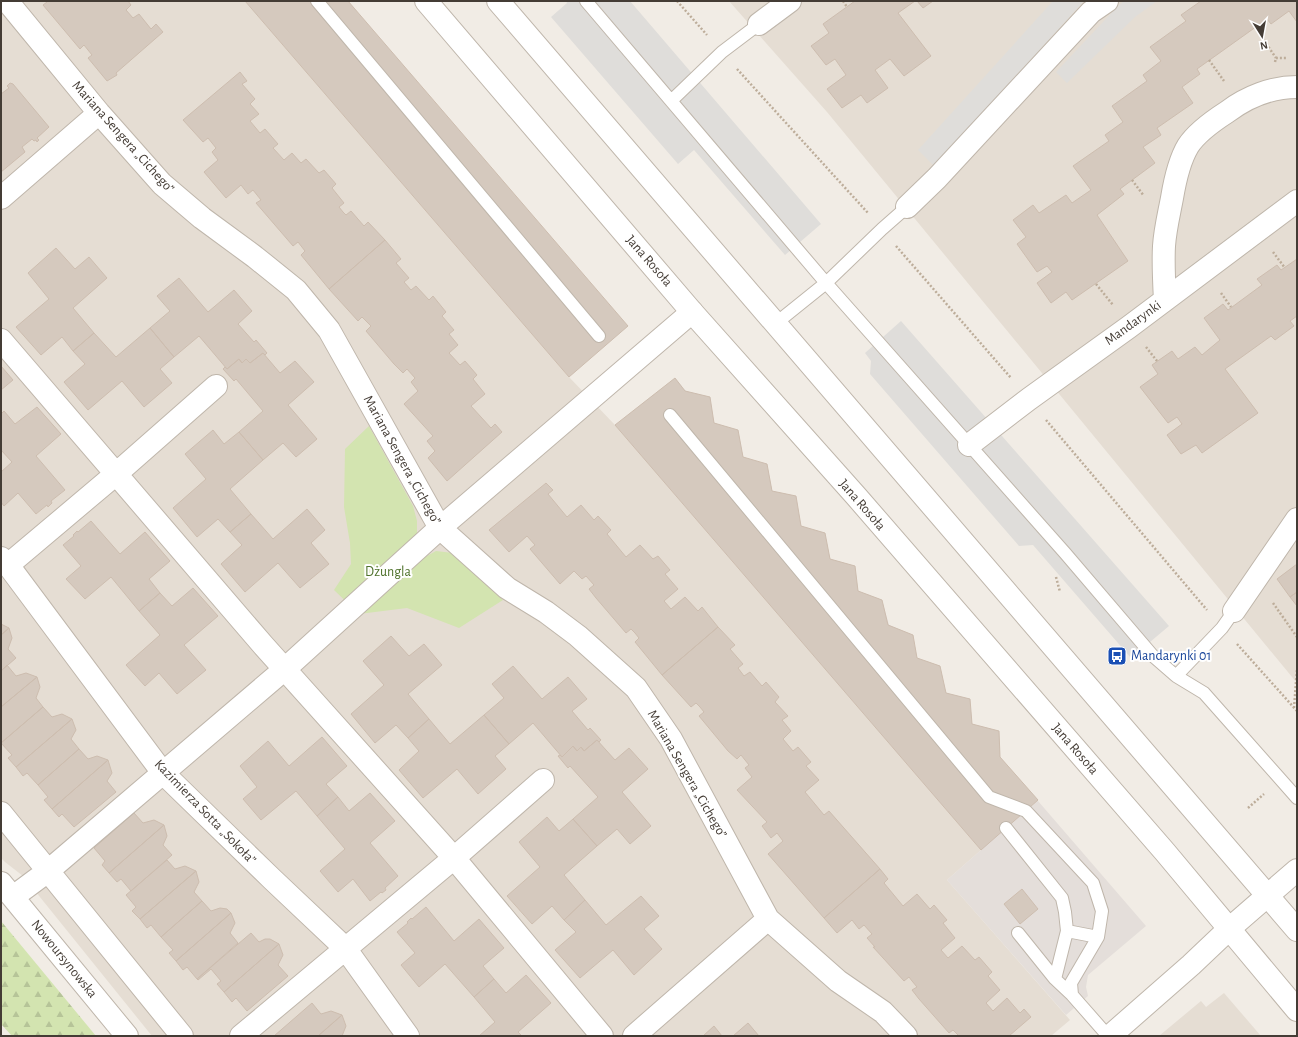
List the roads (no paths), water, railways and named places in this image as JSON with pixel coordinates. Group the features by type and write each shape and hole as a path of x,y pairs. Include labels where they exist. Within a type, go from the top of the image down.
{"street":[{"name":"Mariana Sengera „Cichego”","path":"7,1 99,113 162,184 202,218 255,257 296,290 329,330 440,528 507,588 546,612 578,636 636,688 671,739 768,919 838,981 883,1012 906,1036"},
{"name":"Jana Rosoła","path":"426,1 692,312 871,514 1165,852 1297,1010"},
{"path":"498,1 1297,930"},
{"path":"760,24 790,1"},
{"path":"908,207 937,178 1091,12 1107,1"},
{"path":"1165,300 1164,245 1166,226 1179,166 1189,145 1203,130 1234,106 1267,91 1284,87 1297,87"},
{"path":"1,198 99,113"},
{"name":"Mandarynki","path":"969,445 1029,399 1297,202"},
{"path":"7,890 48,871 286,668 440,528 692,312"},
{"path":"1,340 263,645 286,668 454,858 602,1036"},
{"path":"5,562 116,474 216,386"},
{"path":"1228,619 1297,519"},
{"name":"Kazimierza Sotta „Sokoła”","path":"5,562 164,773 272,880 345,948 408,1036"},
{"path":"241,1036 454,858 543,780"},
{"path":"1,813 182,1036"},
{"path":"1109,1036 1297,870"},
{"name":"Nowoursynowska","path":"7,890 127,1036"},
{"path":"634,1036 768,919"}],"lane":[{"path":"317,1 599,336"},
{"path":"586,1 826,283 1065,553 1153,656 1176,676 1204,693 1297,798"},
{"path":"671,101 722,52 760,24"},
{"path":"775,324 826,283 882,229 908,207"},
{"path":"670,415 989,797 1026,811 1093,883 1102,911 1098,937 1071,983 1072,995"},
{"path":"1176,676 1228,619"},
{"path":"1006,828 1062,898 1065,912 1066,931 1055,979"},
{"path":"1066,931 1098,937"},
{"path":"1018,933 1055,979 1072,995 1109,1036"}],"place":[{"name":"Mandarynki 01","path":"1117,656"}],"park label":[{"name":"Dżungla","path":"388,572"}]}
